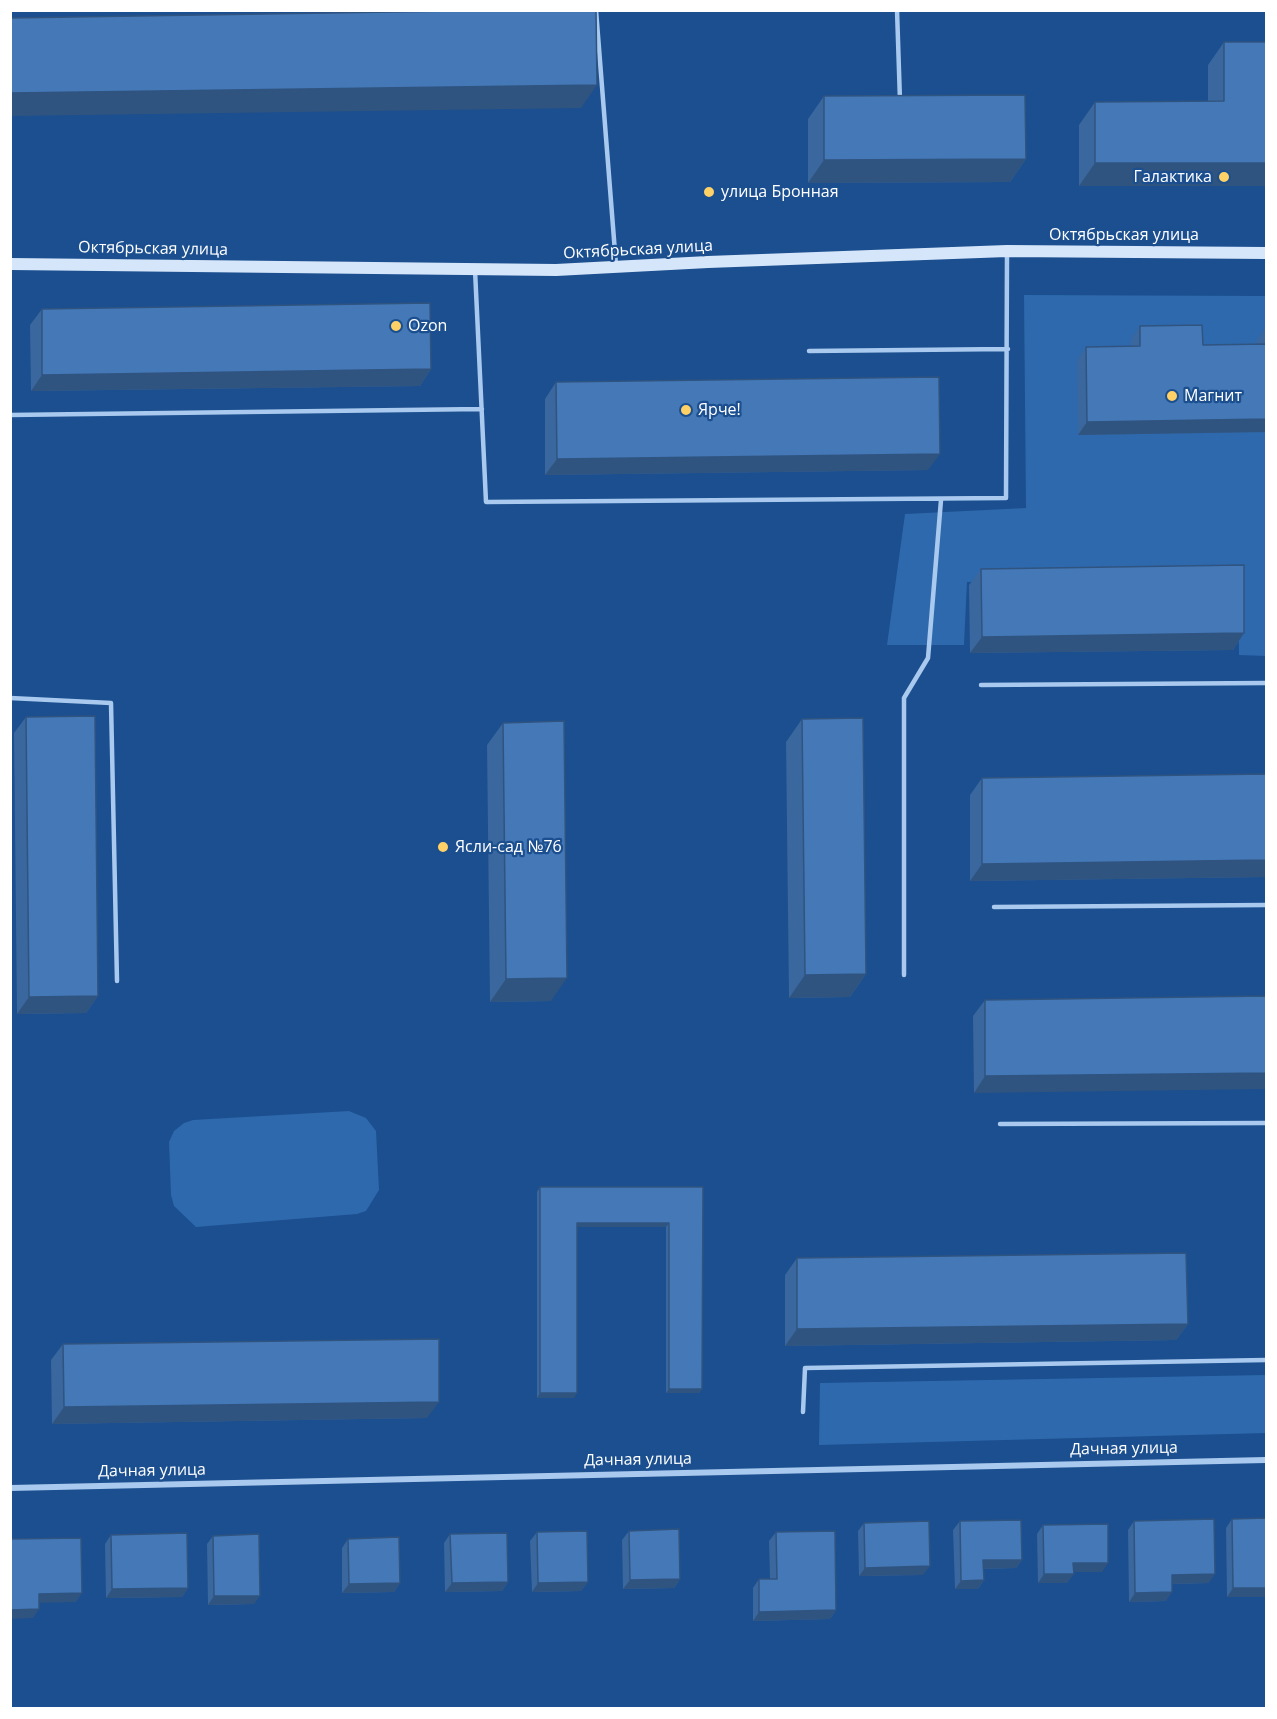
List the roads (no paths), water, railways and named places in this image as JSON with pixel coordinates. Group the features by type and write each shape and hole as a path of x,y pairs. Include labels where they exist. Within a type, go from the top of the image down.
{"main road":[{"name":"Октябрьская улица","path":"10,264 556,270 1007,251 1266,252"}],"street":[{"name":"Дачная улица","path":"10,1488 1266,1460"}],"lane":[{"path":"596,10 616,267"},
{"path":"897,10 900,107"},
{"path":"474,268 486,502 1006,498 1007,251"},
{"path":"809,351 1008,349"},
{"path":"10,415 482,409"},
{"path":"904,975 904,698 928,658 941,500"},
{"path":"981,685 1266,683"},
{"path":"10,698 111,703 117,981"},
{"path":"994,907 1266,905"},
{"path":"1000,1124 1266,1123"},
{"path":"803,1412 805,1368 1266,1360"}],"place":[{"name":"Галактика","path":"1224,177"},
{"name":"улица Бронная","path":"709,192"},
{"name":"Ozon","path":"396,326"},
{"name":"Магнит","path":"1172,396"},
{"name":"Ярче!","path":"686,410"},
{"name":"Ясли-сад №76","path":"443,847"}]}
